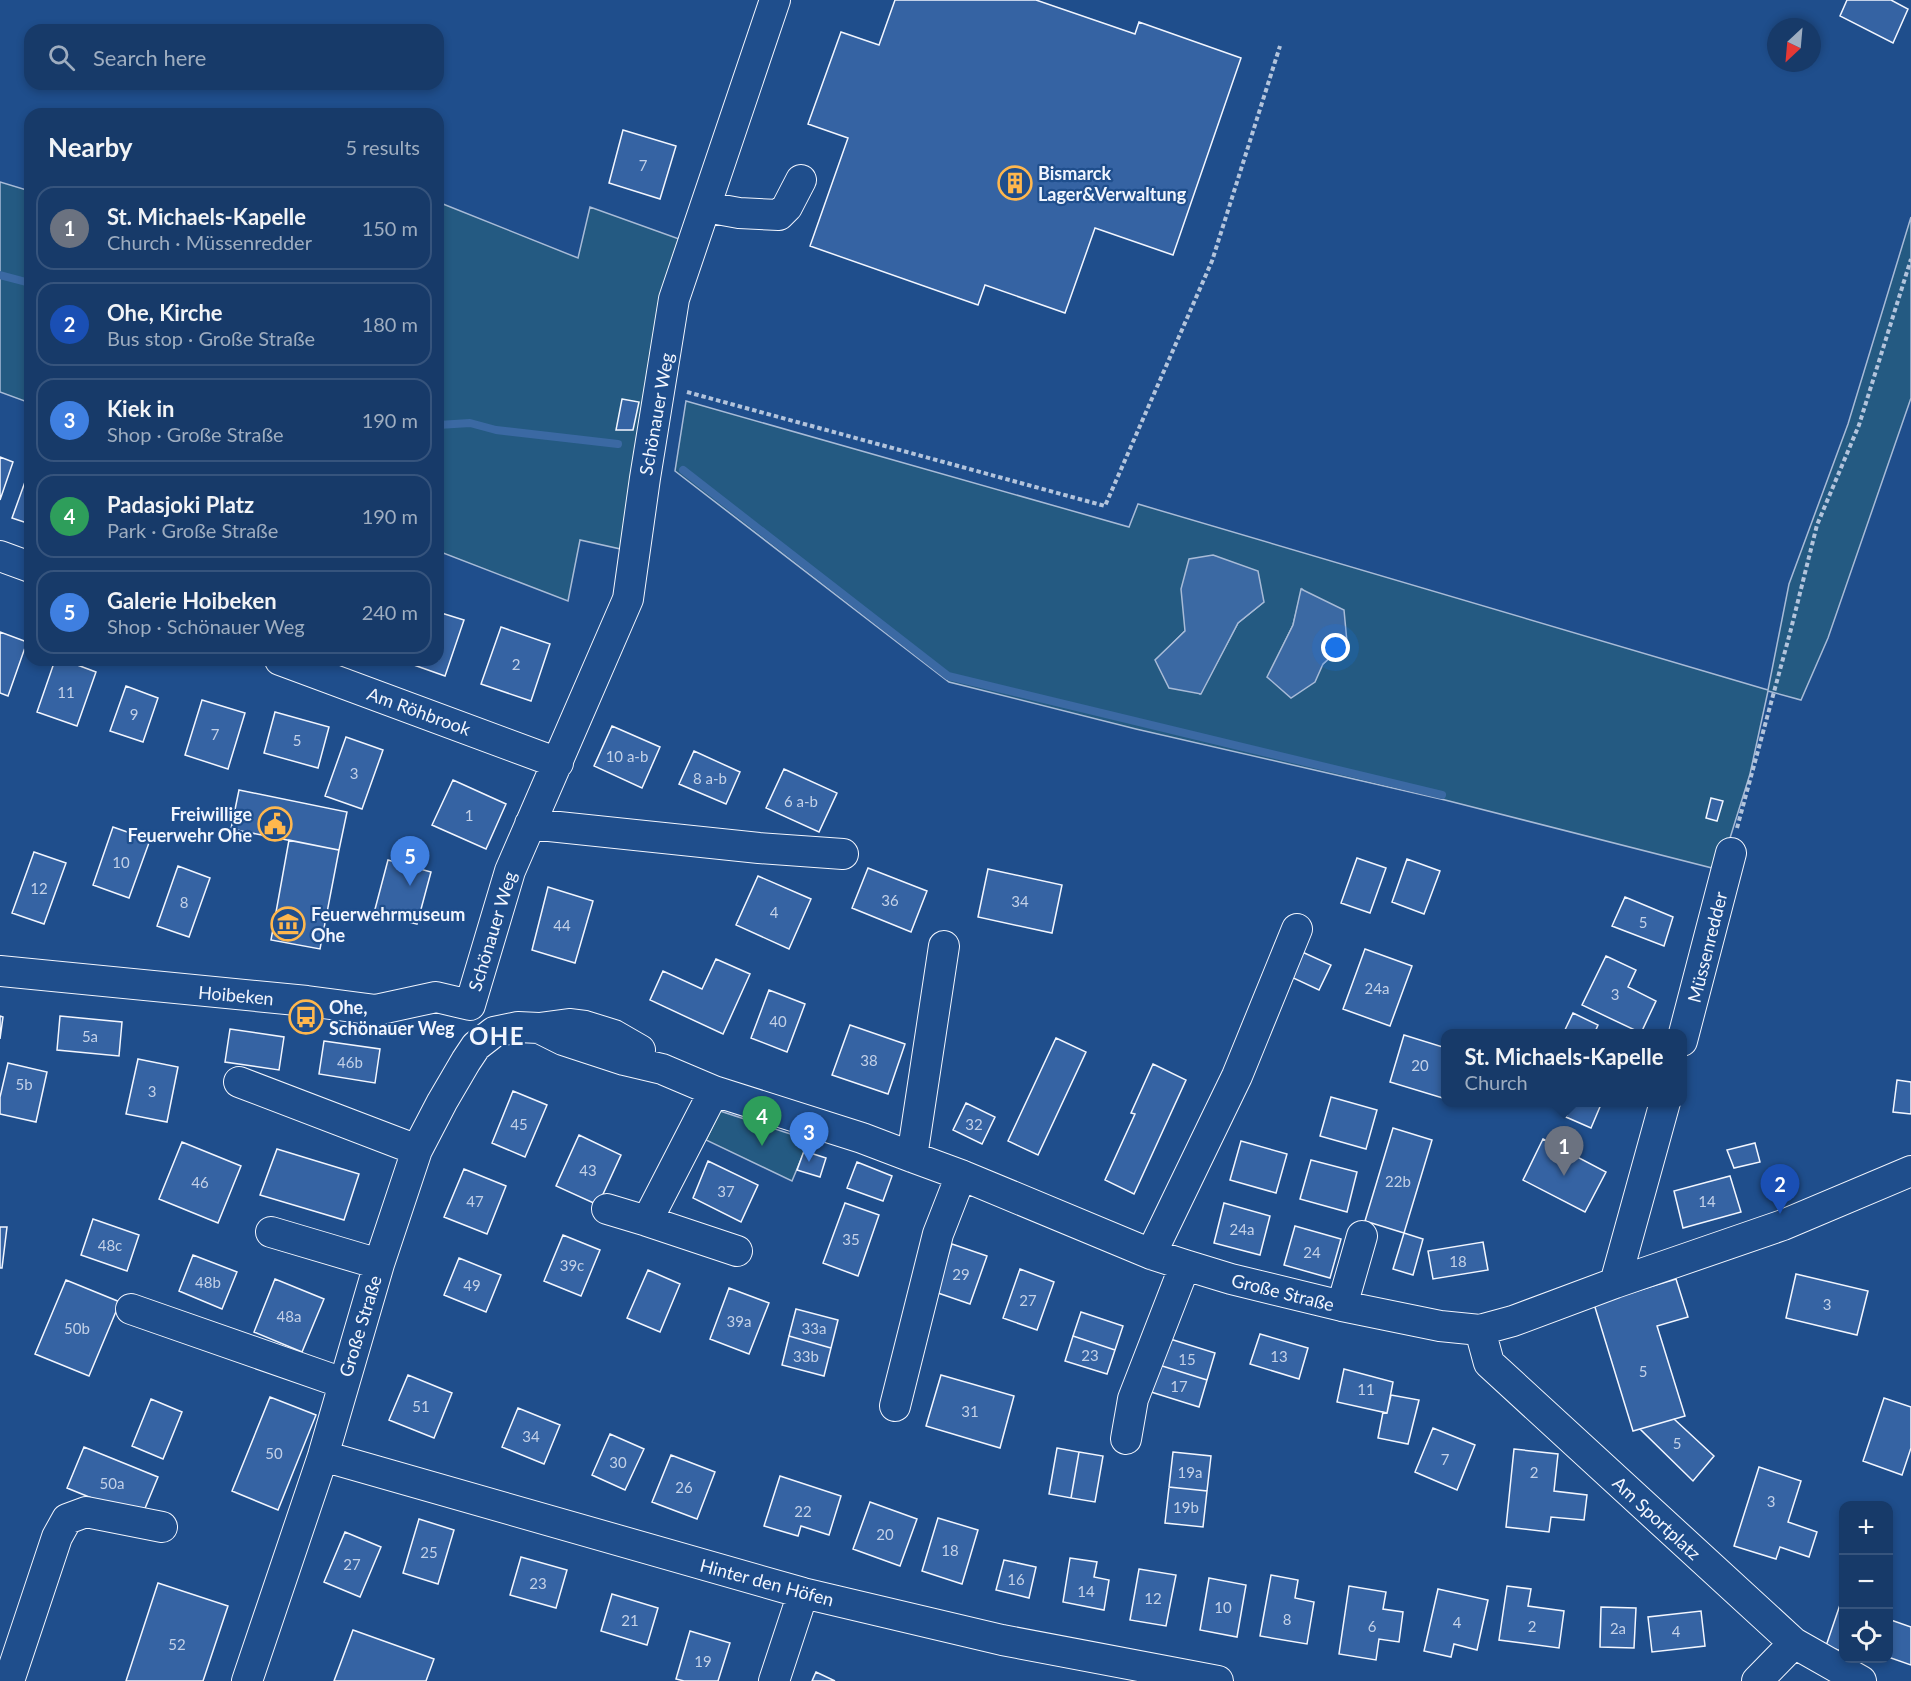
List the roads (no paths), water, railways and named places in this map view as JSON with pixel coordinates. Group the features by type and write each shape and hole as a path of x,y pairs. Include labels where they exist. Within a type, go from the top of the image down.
{"street":[{"name":"Schönauer Weg","path":"494,1032 470,1005 510,871 628,599 645,478 675,298 775,0"},
{"path":"706,207 739,213 779,215 787,207 801,180"},
{"path":"0,556 24,565"},
{"name":"Am Röhbrook","path":"296,666 558,763"},
{"path":"530,824 759,848 843,854"},
{"name":"Müssenredder","path":"1686,1029 1731,853"},
{"path":"1151,1254 1237,1076 1298,929"},
{"path":"912,1156 944,946"},
{"name":"Hoibeken","path":"0,971 307,1001 376,1010 436,997 470,1005"},
{"name":"Große Straße","path":"247,1681 322,1456 379,1264 417,1150 466,1061 476,1046 494,1032 518,1027 539,1028 563,1040 624,1060 662,1069 714,1091 862,1138 961,1174 1151,1254 1231,1279 1341,1306 1440,1326 1480,1330 1513,1321 1615,1282 1783,1226 1911,1171"},
{"path":"239,1082 417,1150"},
{"path":"647,1221 714,1091"},
{"path":"1615,1282 1664,1107"},
{"path":"895,1406 938,1234 961,1174"},
{"path":"607,1209 737,1251"},
{"path":"271,1232 379,1264"},
{"path":"1341,1306 1362,1236"},
{"path":"1126,1439 1133,1399 1185,1265"},
{"path":"131,1309 343,1383"},
{"name":"Am Sportplatz","path":"1480,1330 1489,1364 1776,1667 1861,1681"},
{"name":"Hinter den Höfen","path":"322,1456 803,1593 1002,1640 1218,1681"},
{"path":"9,1681 57,1537 67,1519 86,1512 162,1527"},
{"path":"774,1681 803,1593"}],"waterway":[{"path":"0,275 24,281"},
{"path":"444,425 470,423 496,430 618,444"},
{"path":"683,470 948,676 1442,795"}],"place":[{"name":"Bismarck Lager&Verwaltung","path":"1015,183"},
{"name":"Freiwillige Feuerwehr Ohe","path":"275,824"},
{"name":"Galerie Hoibeken","path":"410,886"},
{"name":"Feuerwehrmuseum Ohe","path":"288,924"},
{"name":"Ohe, Schönauer Weg","path":"306,1017"},
{"name":"Padasjoki Platz","path":"762,1146"},
{"name":"Kiek in","path":"809,1162"},
{"name":"St. Michaels-Kapelle","path":"1564,1176"},
{"name":"Ohe, Kirche","path":"1780,1214"}],"district":[{"name":"OHE","path":"497,1035"}]}
